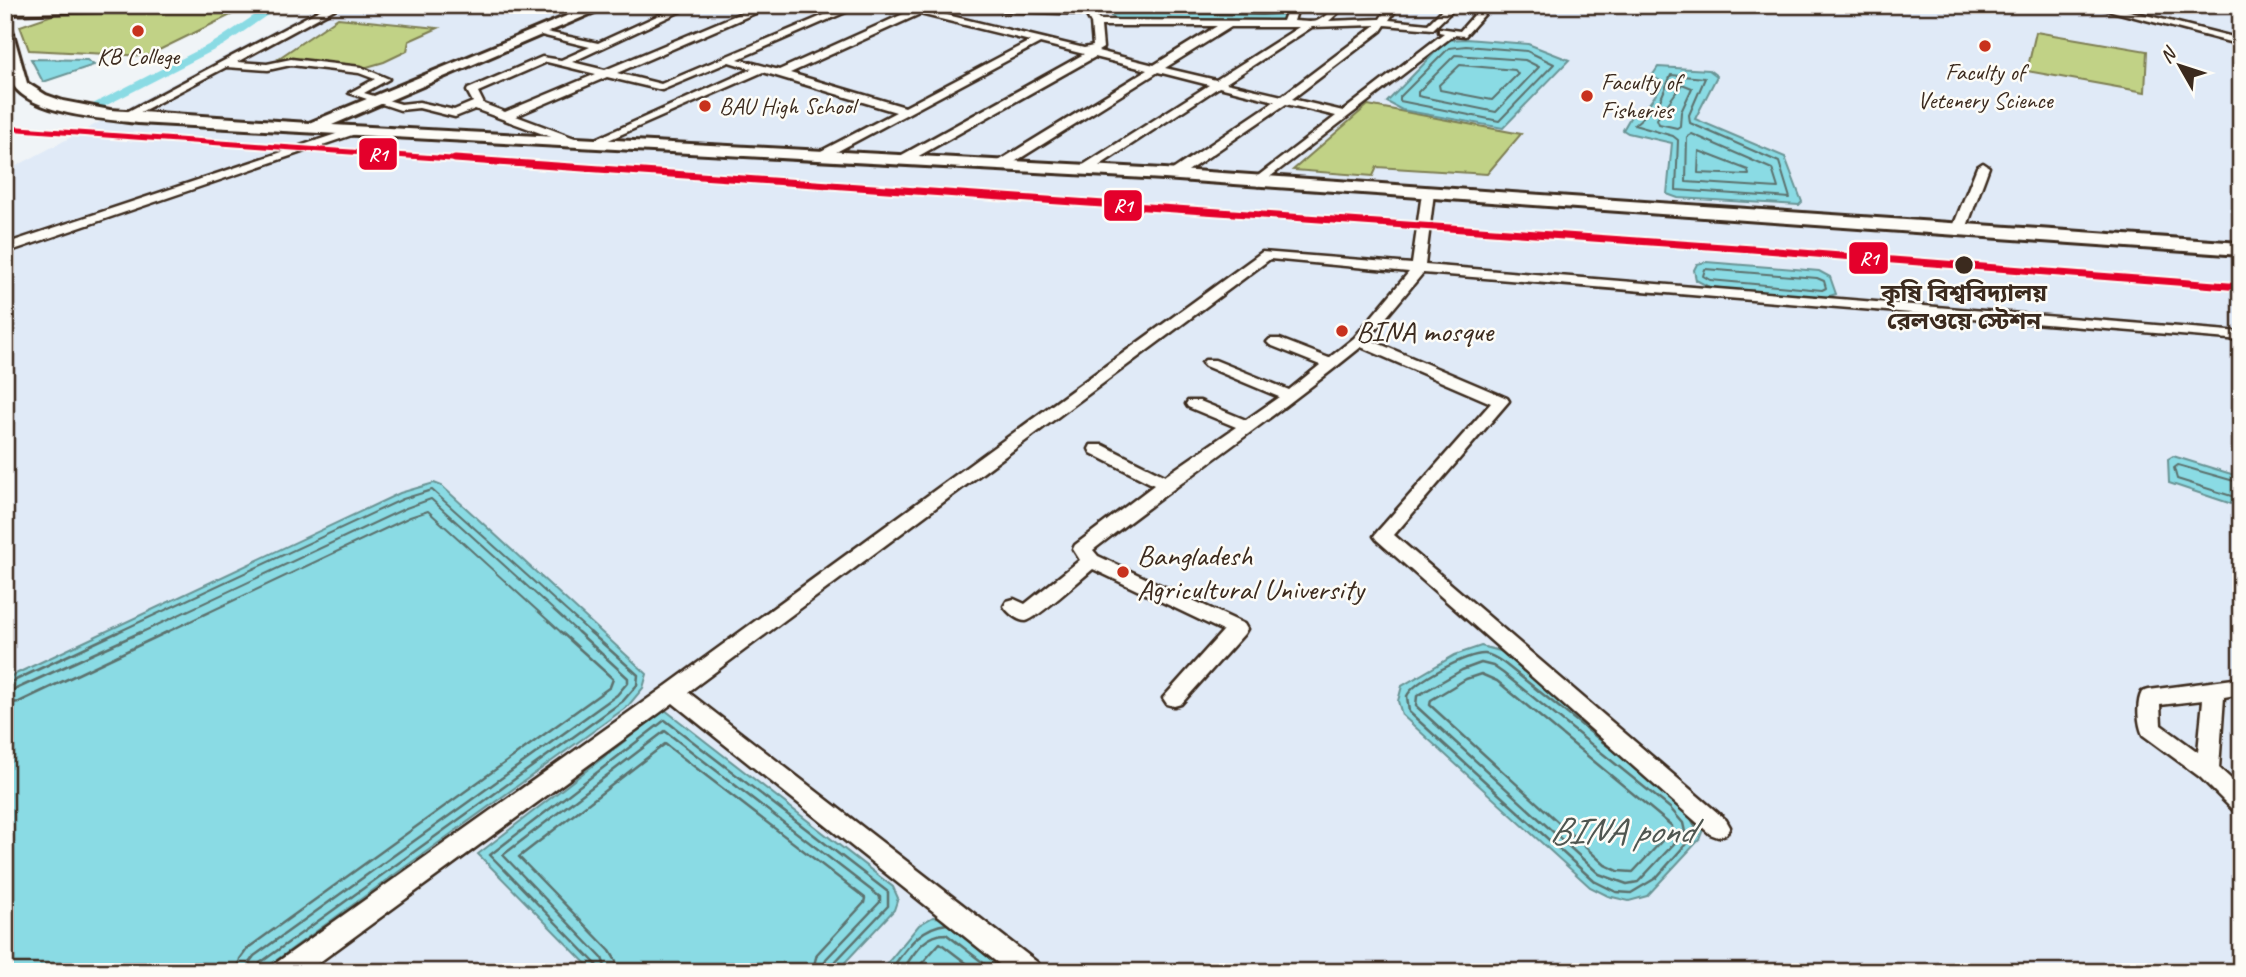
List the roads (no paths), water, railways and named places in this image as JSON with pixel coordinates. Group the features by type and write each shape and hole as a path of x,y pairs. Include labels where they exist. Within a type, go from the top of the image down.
{"street":[{"path":"5,10 175,5"},
{"path":"127,115 337,5"},
{"path":"309,128 605,5"},
{"path":"562,63 689,5"},
{"path":"506,116 769,5"},
{"path":"226,64 268,67 281,62 291,62 360,70 384,79 354,93 400,107 419,105 455,114 479,103 472,91 545,59 662,87 857,5"},
{"path":"896,5 1345,115"},
{"path":"1285,24 1290,20 1294,5"},
{"path":"1084,170 1342,5"},
{"path":"1172,176 1284,100 1378,29 1394,5"},
{"path":"1430,27 1452,5"},
{"path":"1096,23 1381,22 1430,27 1462,34 1488,5"},
{"path":"2094,5 2241,42"},
{"path":"780,74 925,12 946,7 1084,7 1092,12 1096,23 1098,48 904,159"},
{"path":"1001,165 1228,24"},
{"path":"5,30 15,83 34,95 63,106 127,115 354,131 1084,170 2241,249"},
{"path":"1258,182 1452,32"},
{"path":"540,33 600,46"},
{"path":"823,155 1039,40"},
{"path":"729,59 906,111"},
{"path":"475,105 585,143 761,69"},
{"path":"5,249 354,131"},
{"path":"1959,229 1983,167"},
{"path":"1174,698 1237,629 1091,561 1082,549 1166,484 1290,396 1359,341 1418,270 1428,193"},
{"path":"285,972 673,692 1267,255 1418,270 2241,336"},
{"path":"1294,350 1308,337"},
{"path":"1359,341 1501,401 1383,536 1718,827"},
{"path":"1275,342 1332,364"},
{"path":"1210,363 1290,396"},
{"path":"1194,404 1247,426"},
{"path":"1097,449 1166,484"},
{"path":"1014,606 1025,614 1091,561"},
{"path":"2241,686 2149,698 2151,729 2208,771 2241,803"},
{"path":"2208,771 2214,691"},
{"path":"673,692 1029,972"}],"water":[{"path":"1109,5 1283,5 1286,19 1281,22 1262,22 1117,19 1111,16"},
{"path":"1447,40 1528,44 1569,60 1503,128 1402,110 1387,102"},
{"path":"31,59 87,60 94,65 43,82"},
{"path":"1658,67 1709,70 1717,76 1695,119 1785,157 1802,202 1799,205 1678,198 1667,194 1672,143 1623,130 1635,109 1646,108 1664,83 1652,76"},
{"path":"1706,262 1819,271 1830,277 1836,294 1823,298 1709,287 1696,280 1694,270 1697,264"},
{"path":"2173,456 2241,477 2241,507 2169,483 2168,459"},
{"path":"434,483 442,486 647,674 643,688 628,706 260,972 5,972 5,679 400,493"},
{"name":"BINA pond","path":"1481,646 1500,651 1513,660 1681,796 1704,827 1699,840 1647,896 1629,901 1608,896 1590,887 1402,715 1398,701 1402,686 1455,655"},
{"path":"665,710 893,887 898,898 894,910 836,972 594,972 478,854"},
{"path":"933,917 951,918 1021,972 880,972 919,925"}],"waterway":[{"path":"97,105 220,43 277,5"}],"place":[{"name":"KB College","path":"138,31"},
{"name":"Faculty of Vetenery Science","path":"1985,46"},
{"name":"Faculty of Fisheries","path":"1587,96"},
{"name":"BAU High School","path":"705,106"},
{"name":"কৃষি বিশ্ববিদ্যালয় রেলওয়ে স্টেশন","path":"1964,265"},
{"name":"BINA mosque","path":"1342,331"},
{"name":"Bangladesh Agricultural University","path":"1123,572"}]}
